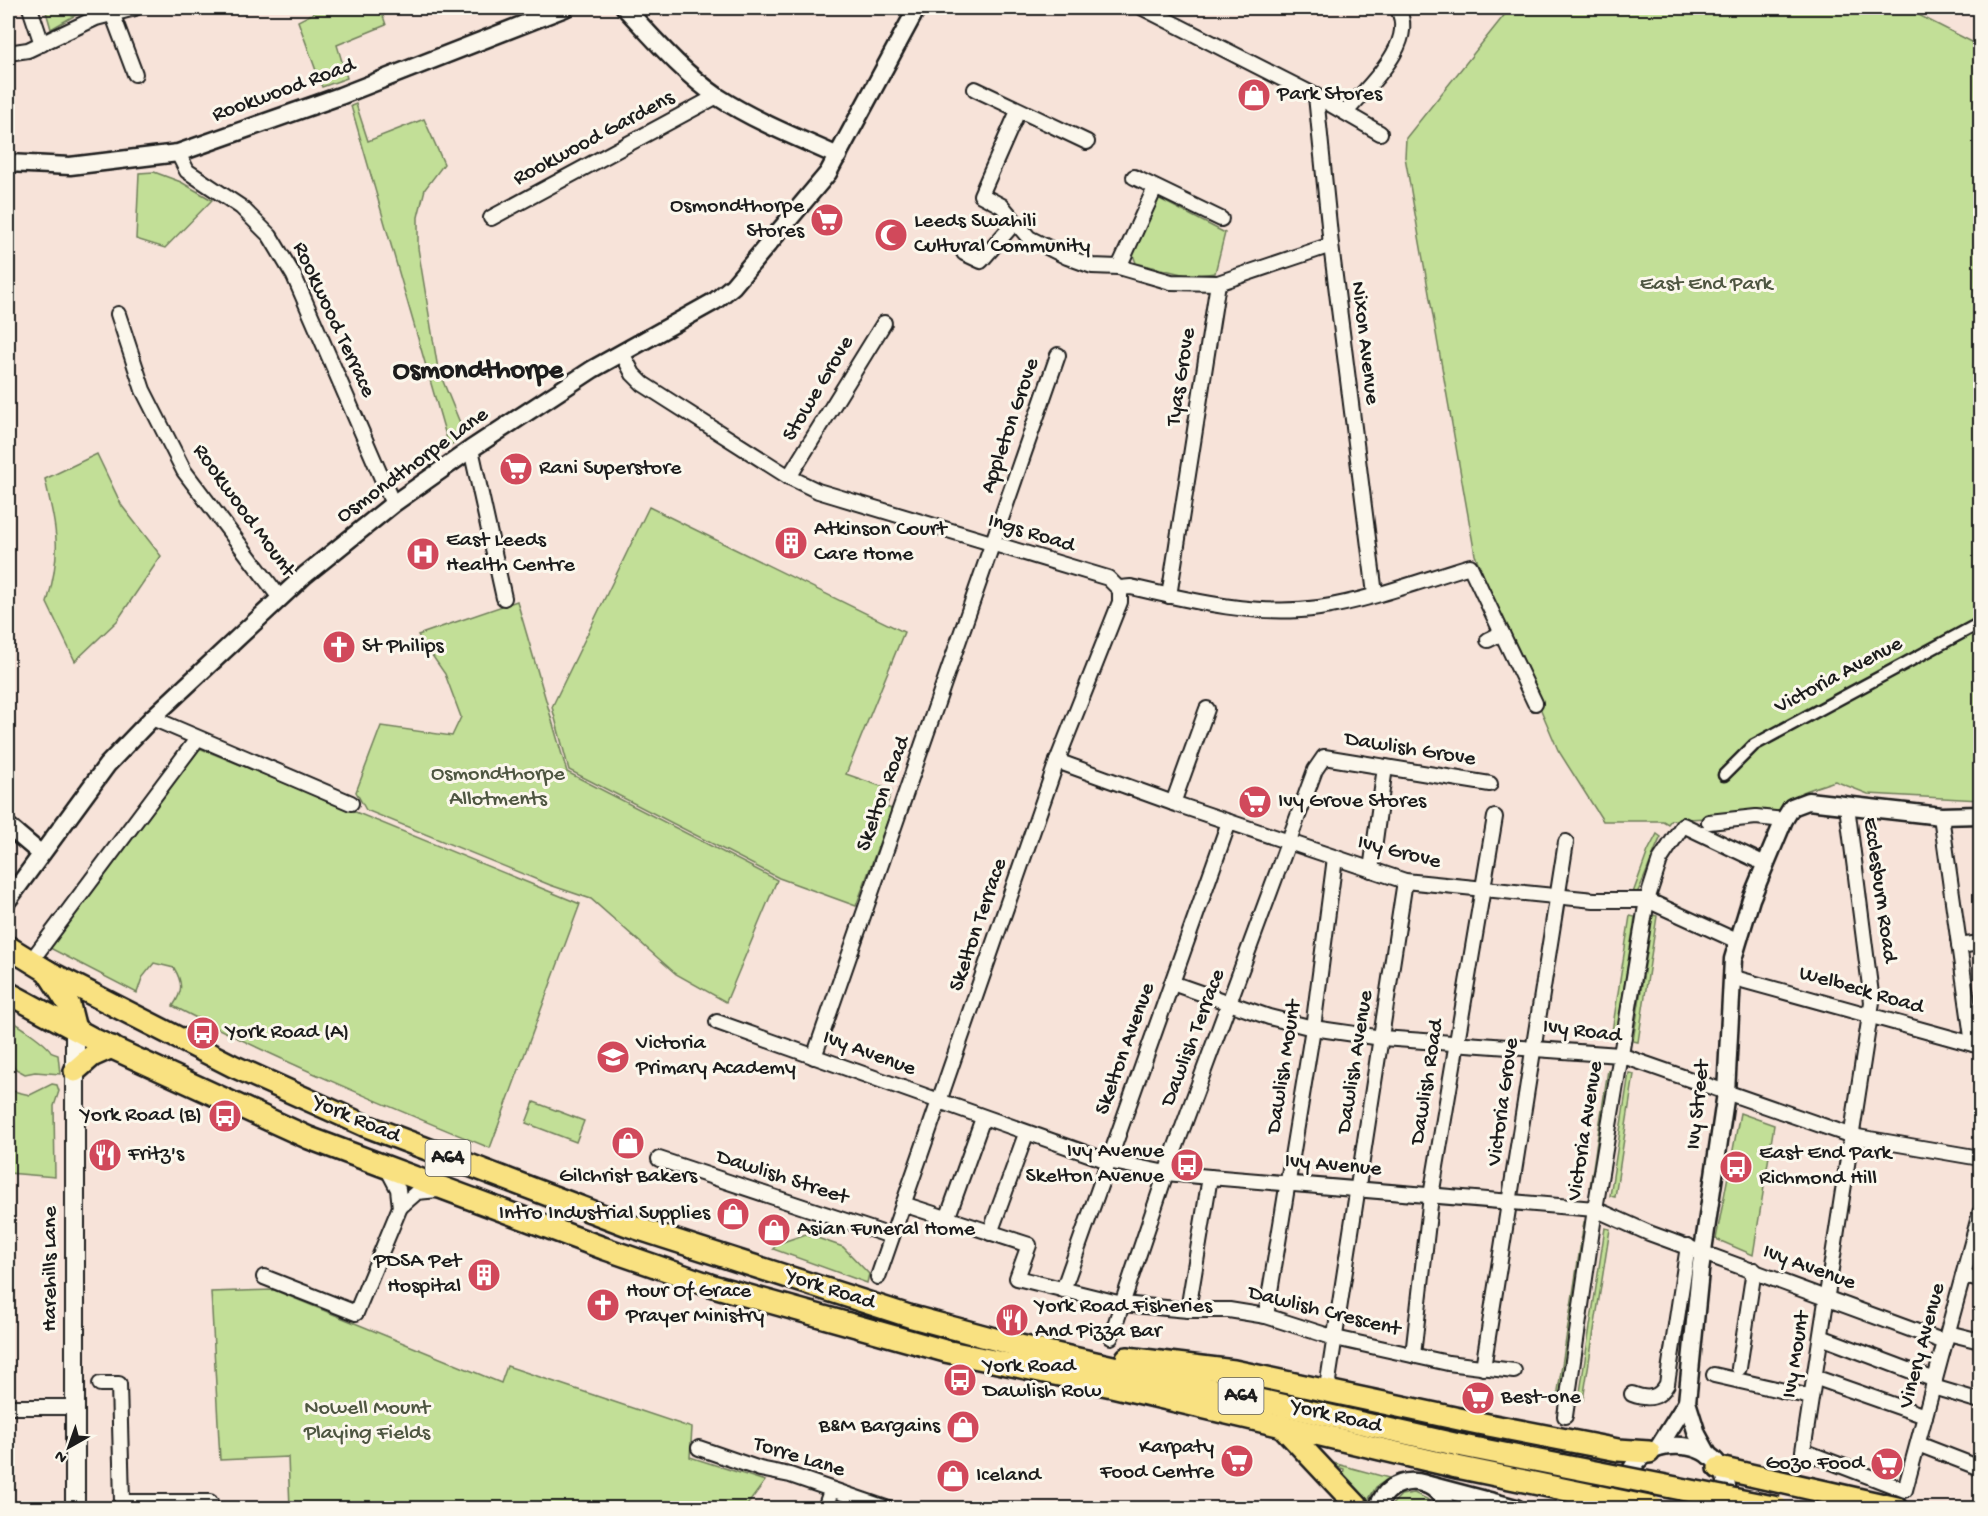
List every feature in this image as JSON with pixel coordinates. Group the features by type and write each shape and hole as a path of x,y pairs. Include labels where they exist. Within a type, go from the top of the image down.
{"highway":[{"name":"York Road","path":"8,947 39,966 233,1066 364,1125 480,1171 630,1226 909,1316 1020,1346 1463,1446 1778,1509"},
{"path":"39,966 69,1005 75,1029"},
{"name":"York Road","path":"8,993 112,1047 309,1138 712,1286 945,1351 1280,1424 1457,1467 1654,1509"},
{"path":"75,1071 92,1056 112,1047"},
{"path":"1020,1346 1234,1371 1618,1450 1654,1450"},
{"name":"A64","path":"1280,1424 1359,1509"},
{"path":"1714,1462 1901,1499"}],"main road":[{"name":"Harehills Lane","path":"75,1029 75,1509"}],"street":[{"path":"30,8 42,44"},
{"path":"8,53 42,44 82,23 135,8"},
{"name":"Rookwood Road","path":"8,163 70,166 178,153 340,96 565,8"},
{"path":"625,8 665,52 717,96 766,123 838,156"},
{"name":"Osmondthorpe Lane","path":"8,900 40,853 107,765 152,718 280,598 393,504 471,449 622,353 715,301 733,286 817,188 838,156 917,8"},
{"path":"1143,8 1316,96 1380,133"},
{"path":"1346,112 1390,59 1403,38 1402,15 1397,8"},
{"path":"112,13 135,74"},
{"path":"975,89 1088,142"},
{"name":"Rookwood Gardens","path":"491,218 717,96"},
{"name":"Nixon Avenue","path":"1316,96 1331,245 1375,594"},
{"path":"1018,111 981,195 1002,206 1029,238 1067,257 1092,266 1119,267 1171,282 1218,283 1331,245"},
{"name":"Rookwood Terrace","path":"178,153 188,171 241,207 270,236 288,266 393,504"},
{"path":"1134,177 1221,219"},
{"path":"1119,267 1155,188"},
{"path":"964,253 981,261 1016,222"},
{"name":"Tyas Grove","path":"1169,596 1218,283"},
{"name":"Rookwood Mount","path":"118,314 143,390 184,471 280,598"},
{"name":"Stowe Grove","path":"789,477 884,323"},
{"name":"Ings Road","path":"622,353 633,374 643,384 789,477 818,491 1108,578 1120,588 1131,587 1169,596 1245,608 1316,608 1375,594 1470,566 1502,633"},
{"name":"Appleton Grove","path":"993,544 1058,355"},
{"path":"471,449 504,598"},
{"name":"Skelton Road","path":"814,1057 993,544"},
{"name":"Skelton Terrace","path":"878,1277 1058,761 1120,602 1120,588"},
{"name":"Victoria Avenue","path":"1724,775 1754,745 1980,623"},
{"path":"1488,640 1502,633 1535,704"},
{"path":"1173,803 1207,709"},
{"path":"152,718 351,803"},
{"path":"39,966 197,739"},
{"name":"Dawlish Grove","path":"1324,757 1490,784"},
{"name":"Dawlish Terrace","path":"1111,1337 1166,1173 1290,843 1315,770 1324,757"},
{"name":"Ivy Grove","path":"1058,761 1173,803 1405,880 1557,897 1647,900 1737,941"},
{"path":"1371,870 1385,767"},
{"path":"1709,822 1756,818 1784,820 1787,813 1799,803 1808,801 1941,816 1980,815"},
{"name":"Ecclesburn Road","path":"1847,806 1870,981 1872,1002 1870,1015"},
{"path":"1941,816 1959,946 1977,1045"},
{"name":"Dawlish Road","path":"1413,1355 1431,1196 1455,1043 1495,818"},
{"name":"Ivy Street","path":"1632,1394 1654,1397 1662,1393 1667,1384 1726,1093 1731,977 1737,941 1784,820"},
{"name":"Skelton Avenue","path":"1063,1290 1229,822"},
{"name":"Victoria Avenue","path":"1565,1416 1620,1055 1647,900 1660,860 1683,825 1765,864"},
{"path":"8,826 40,853"},
{"name":"Victoria Grove","path":"1482,1368 1566,842"},
{"name":"Dawlish Mount","path":"1266,1316 1313,1028 1335,858"},
{"name":"Dawlish Avenue","path":"1332,1392 1328,1381 1405,880"},
{"path":"1959,946 1980,943"},
{"name":"Welbeck Road","path":"1731,977 1977,1045"},
{"name":"Ivy Road","path":"1172,983 1230,1004 1313,1028 1382,1038 1620,1055 1852,1136 1980,1158"},
{"name":"Ivy Mount","path":"1870,1015 1803,1451 1901,1499"},
{"name":"Ivy Avenue","path":"717,1022 1026,1134 1108,1161 1166,1173 1595,1209 1649,1233 1827,1297 1947,1337 1980,1341"},
{"path":"947,1219 983,1118"},
{"path":"903,1204 990,1233 1026,1134"},
{"name":"Dawlish Street","path":"659,1160 891,1236"},
{"path":"264,1277 356,1313 399,1207 398,1189 387,1168"},
{"path":"1188,1310 1210,1177"},
{"path":"399,1207 417,1192 443,1189"},
{"name":"Vinery Avenue","path":"1901,1499 1980,1217"},
{"name":"Dawlish Crescent","path":"990,1233 1029,1245 1017,1278 1122,1304 1188,1310 1229,1310 1266,1316 1335,1338 1482,1368 1514,1371"},
{"name":"Ivy Street","path":"1695,1249 1687,1402 1697,1434 1714,1462"},
{"path":"1739,1368 1754,1270"},
{"path":"1963,1276 1980,1280"},
{"path":"1821,1337 1980,1401"},
{"path":"1714,1375 1811,1397"},
{"path":"1815,1377 1925,1416"},
{"path":"100,1384 119,1384 122,1502 210,1502 210,1509"},
{"name":"Ivy Street","path":"1654,1450 1687,1402"},
{"path":"8,1407 75,1407"},
{"path":"1626,1508 1626,1490 1630,1475 1638,1461 1654,1450 1680,1444 1695,1448 1714,1462 1727,1493 1725,1509"},
{"path":"1917,1444 1980,1468"},
{"name":"Torre Lane","path":"699,1448 760,1469 790,1475 886,1509"},
{"path":"1378,1509 1383,1496 1398,1484 1415,1481 1486,1506 1516,1509"},
{"path":"1425,1484 1440,1495 1446,1509"},
{"path":"825,1509 831,1491"}],"green space":[{"path":"45,8 96,8 79,13 51,29"},
{"path":"312,8 387,8 381,10 386,25 337,45 347,78 322,87 298,21 314,13"},
{"name":"East End Park","path":"1510,8 1905,8 1980,46 1980,800 1868,794 1835,781 1795,796 1777,814 1671,820 1668,824 1663,821 1603,821 1558,750 1475,555 1405,157 1406,138"},
{"path":"356,104 368,141 424,119 444,164 425,189 418,217 418,248 438,369 465,435 449,446 351,106"},
{"path":"154,172 181,182 212,200 165,248 136,239 139,173"},
{"path":"1156,197 1225,233 1215,273 1190,276 1136,263 1132,252"},
{"path":"97,454 122,506 161,556 117,621 75,661 47,603 55,569 56,541 45,479"},
{"path":"649,507 904,632 846,774 892,790 886,807 892,809 856,906 779,878 569,770 552,707"},
{"name":"Osmondthorpe Allotments","path":"517,601 567,772 777,880 726,1002 676,974 591,899 550,885 366,810 356,792 381,726 452,736 461,717 445,674 418,635"},
{"path":"199,748 580,904 490,1148 330,1080 173,1006 181,987 174,968 154,963 142,978 137,993 48,947"},
{"path":"1657,834 1661,837 1639,890 1636,894 1633,893 1648,851"},
{"path":"1653,915 1657,916 1638,1042 1633,1041"},
{"path":"1630,916 1635,917 1616,1039 1611,1038"},
{"path":"8,1019 39,1040 52,1053 58,1055 60,1074 35,1072 25,1074 14,1068 8,1038"},
{"path":"1608,1070 1613,1070 1595,1188 1590,1187"},
{"path":"1629,1073 1634,1074 1615,1197 1610,1196"},
{"path":"52,1084 57,1085 59,1091 54,1106 55,1177 8,1173 8,1090 30,1095"},
{"path":"534,1102 584,1121 576,1142 526,1123"},
{"path":"1740,1113 1774,1125 1753,1255 1716,1239"},
{"path":"1584,1222 1589,1223 1561,1404 1556,1404"},
{"path":"1605,1228 1610,1229 1583,1400 1579,1399"},
{"path":"806,1234 843,1247 869,1274 867,1283 773,1249 777,1244"},
{"name":"Nowell Mount Playing Fields","path":"274,1290 501,1383 507,1366 692,1428 690,1457 765,1481 745,1508 290,1508 288,1457 220,1460 211,1292"},
{"path":"1322,1460 1389,1478 1376,1487 1367,1502 1338,1479 1343,1475 1344,1469 1335,1466 1330,1472"},
{"path":"1414,1493 1427,1499 1434,1508 1389,1508 1401,1495"}],"place":[{"name":"Park Stores","path":"1254,95"},
{"name":"Osmondthorpe Stores","path":"827,220"},
{"name":"Leeds Swahili Cultural Community","path":"891,235"},
{"name":"Rani Superstore","path":"516,469"},
{"name":"Atkinson Court Care Home","path":"791,543"},
{"name":"East Leeds Health Centre","path":"423,554"},
{"name":"St Philips","path":"339,647"},
{"name":"Ivy Grove Stores","path":"1255,802"},
{"name":"York Road (A)","path":"203,1033"},
{"name":"Victoria Primary Academy","path":"613,1057"},
{"name":"York Road (B)","path":"225,1116"},
{"name":"Gilchrist Bakers","path":"628,1143"},
{"name":"Fritz's","path":"105,1155"},
{"name":"Ivy Avenue Skelton Avenue","path":"1187,1165"},
{"name":"East End Park Richmond Hill","path":"1736,1167"},
{"name":"Intro Industrial Supplies","path":"733,1214"},
{"name":"Asian Funeral Home","path":"774,1230"},
{"name":"PDSA Pet Hospital","path":"484,1275"},
{"name":"Hour Of Grace Prayer Ministry","path":"603,1305"},
{"name":"York Road Fisheries And Pizza Bar","path":"1012,1320"},
{"name":"York Road Dawlish Row","path":"960,1380"},
{"name":"Best-one","path":"1478,1398"},
{"name":"B&M Bargains","path":"963,1427"},
{"name":"Karpaty Food Centre","path":"1237,1461"},
{"name":"Gozo Food","path":"1887,1464"},
{"name":"Iceland","path":"953,1476"}],"district":[{"name":"Osmondthorpe","path":"478,371"}]}
